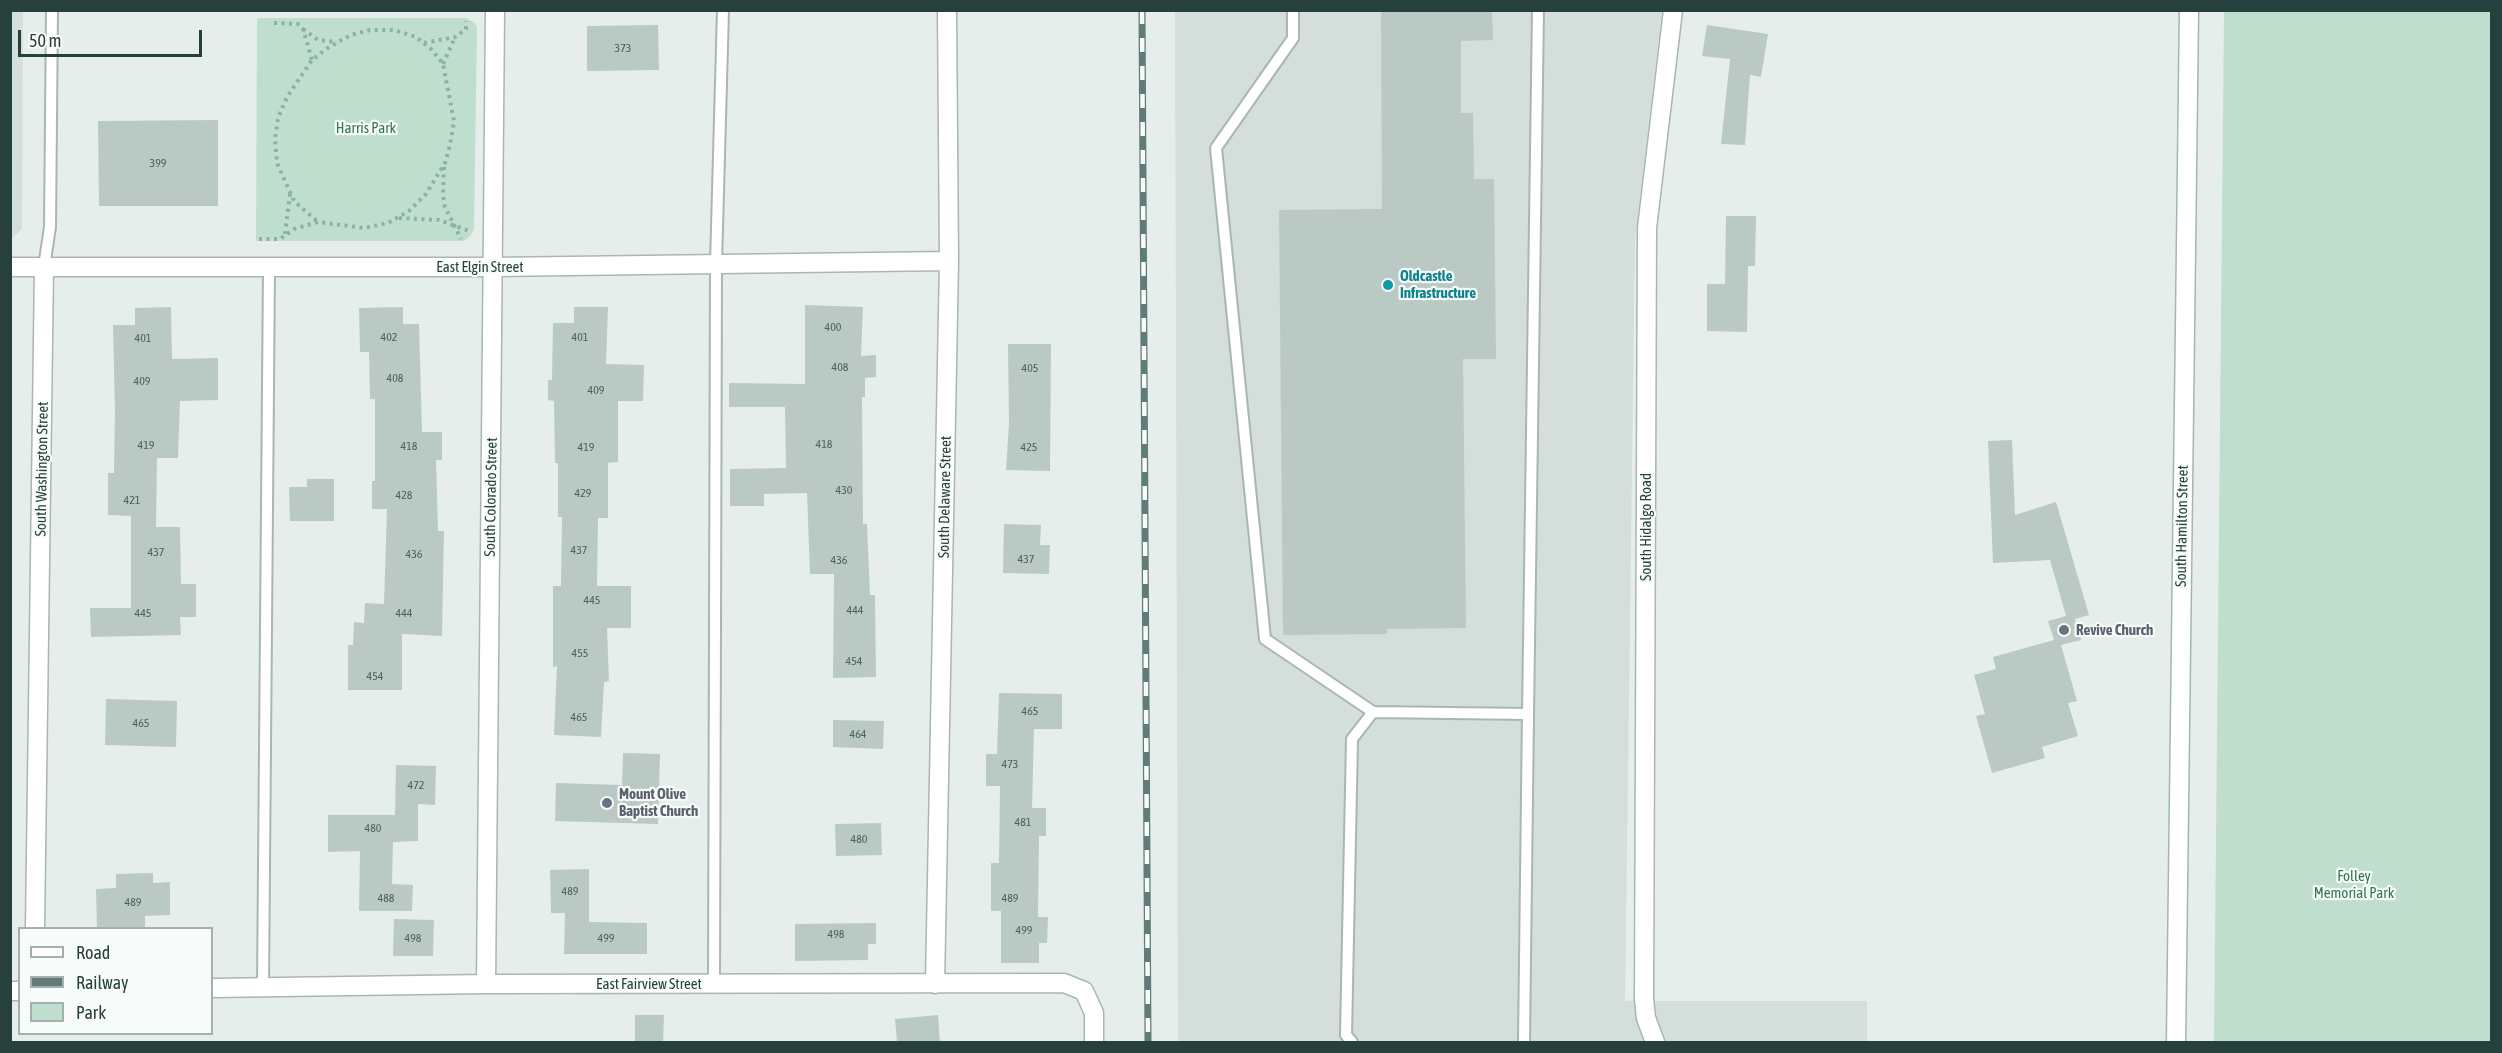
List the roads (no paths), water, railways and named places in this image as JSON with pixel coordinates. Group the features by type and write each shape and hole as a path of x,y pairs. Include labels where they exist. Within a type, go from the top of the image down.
{"street":[{"name":"South Colorado Street","path":"486,984 495,10"},
{"name":"South Delaware Street","path":"935,984 949,261 947,10"},
{"name":"South Hidalgo Road","path":"1655,1042 1646,1018 1644,999 1647,228 1672,10"},
{"name":"South Hamilton Street","path":"2176,1042 2188,10"},
{"name":"East Elgin Street","path":"10,267 493,267 949,261"},
{"name":"South Washington Street","path":"35,927 44,267"},
{"name":"East Fairview Street","path":"213,988 486,984 1064,983 1084,991 1094,1013 1094,1042"}],"lane":[{"name":"South Washington Street","path":"44,267 50,227 52,10"},
{"path":"714,984 716,264 723,10"},
{"path":"1293,10 1293,38 1216,147 1266,639 1372,712 1528,714"},
{"path":"1524,1042 1538,10"},
{"path":"263,987 269,267"},
{"path":"1352,1042 1346,1035 1352,739 1372,712"}],"railway":[{"path":"1142,10 1148,1042"}],"place":[{"name":"Oldcastle Infrastructure","path":"1388,285"},
{"name":"Revive Church","path":"2064,630"},
{"name":"Mount Olive Baptist Church","path":"607,803"}],"park label":[{"name":"Harris Park","path":"366,128"},
{"name":"Folley Memorial Park","path":"2354,884"}]}
